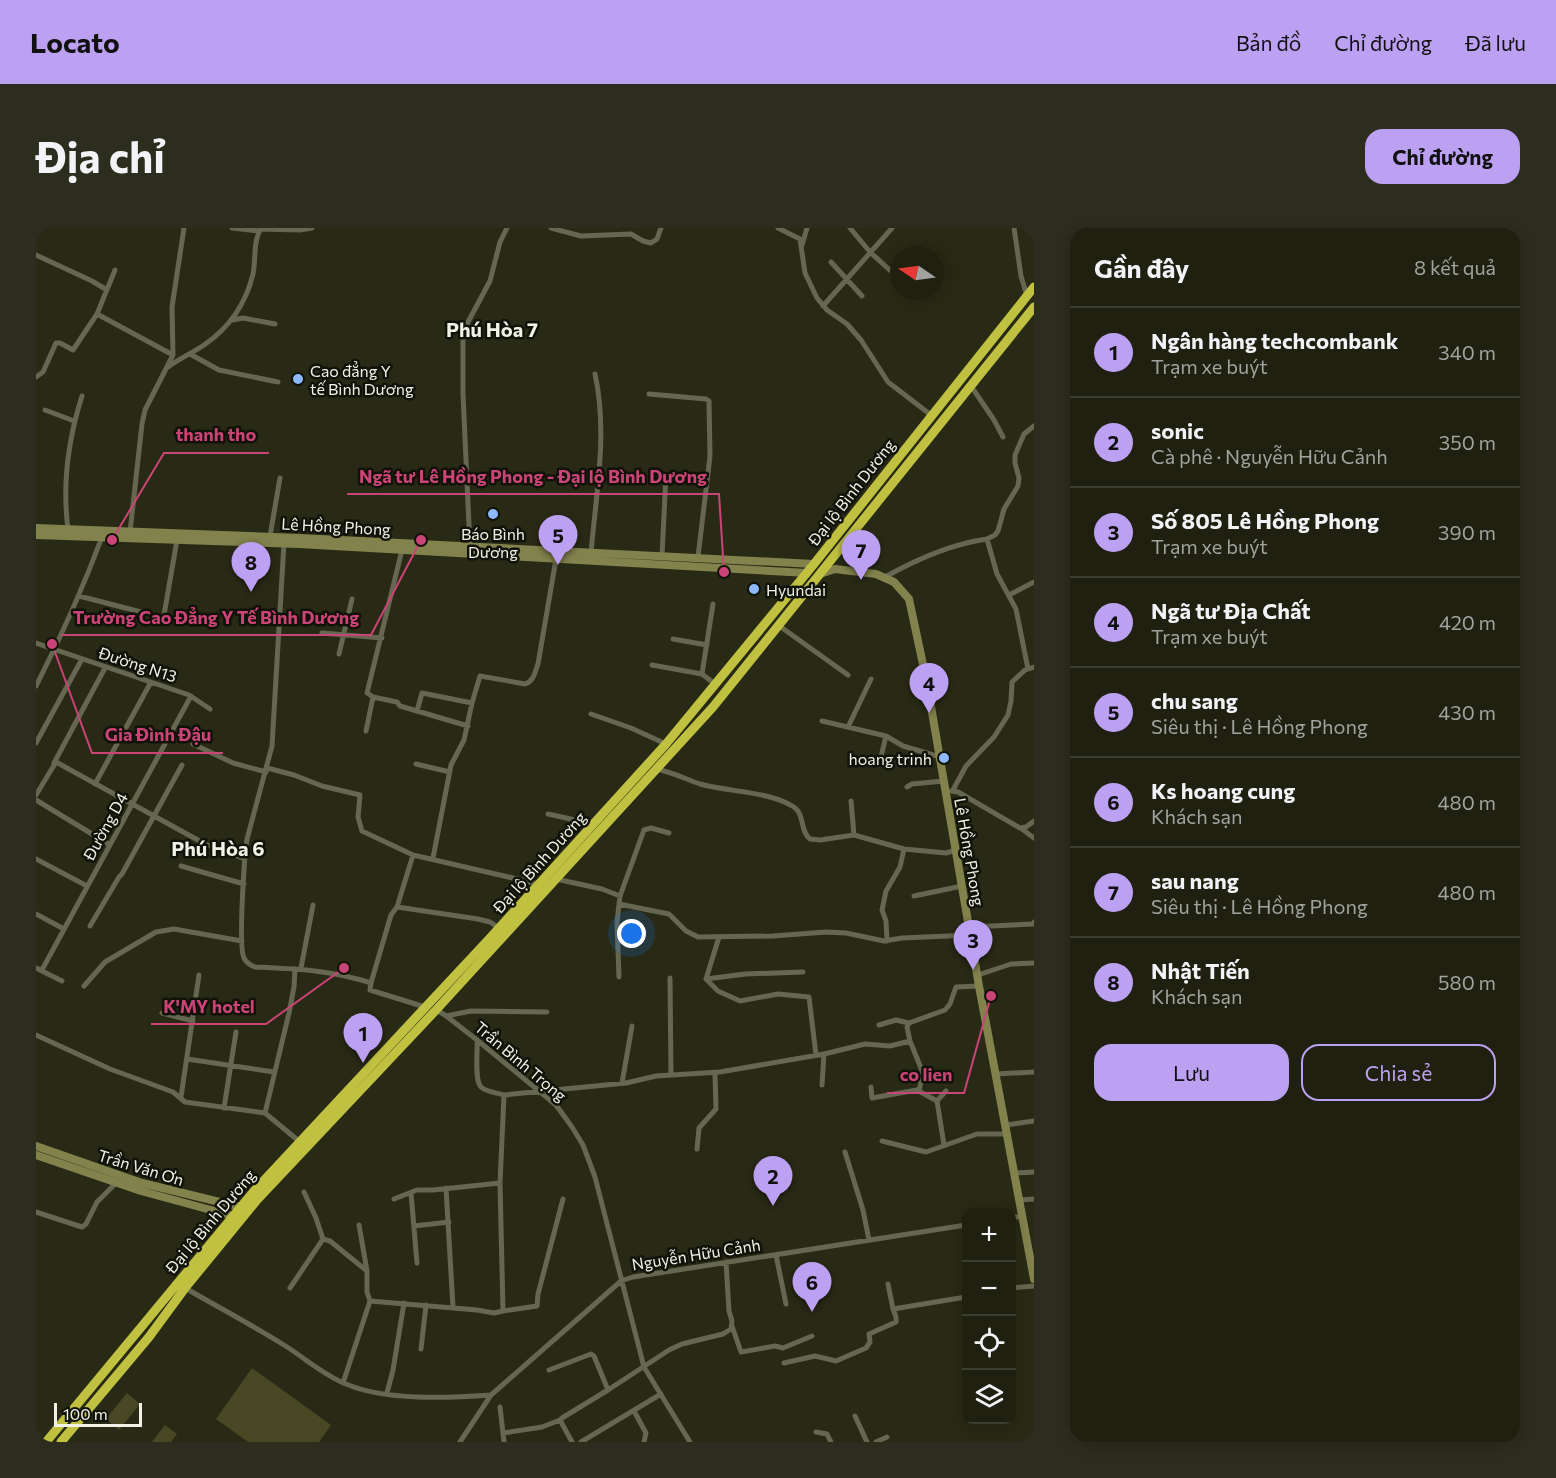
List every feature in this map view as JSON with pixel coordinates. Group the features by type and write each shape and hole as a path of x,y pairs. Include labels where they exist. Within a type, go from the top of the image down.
{"highway":[{"name":"Đại lộ Bình Dương","path":"46,1442 240,1208 666,744 807,573 1034,286"},
{"name":"Đại lộ Bình Dương","path":"61,1442 149,1337 185,1288 257,1200 436,1010 713,707 820,574 832,566 1034,308"},
{"path":"814,564 832,566"},
{"path":"807,573 820,574"},
{"path":"425,1007 436,1010"}],"street":[{"path":"130,535 145,410 173,355 172,307 184,228"},
{"path":"231,228 259,231 261,229 312,228"},
{"path":"470,547 463,394 463,340 468,322 490,281 500,242 507,228"},
{"path":"550,228 581,236 631,234 643,242 651,243 657,239 661,228"},
{"path":"778,228 790,230 800,239 809,285 823,306 847,324 861,340 888,382 931,415"},
{"path":"801,247 807,228"},
{"path":"850,228 870,252 890,270"},
{"path":"823,306 892,228"},
{"path":"1014,228 1021,276 1027,296"},
{"path":"168,367 214,338 232,320 249,288 255,266 259,231"},
{"path":"36,255 92,281 107,291"},
{"path":"831,262 861,296"},
{"path":"36,378 43,372 56,344 60,342 73,350 97,314 115,270"},
{"path":"97,314 173,355"},
{"path":"232,320 243,318 275,324"},
{"path":"190,354 219,370 278,381"},
{"path":"591,553 602,432 595,374"},
{"path":"972,386 1003,437"},
{"path":"649,394 709,401 710,456 698,557"},
{"path":"68,529 65,484 74,421 82,396"},
{"path":"45,410 74,421"},
{"path":"832,566 885,577 931,555 995,535 1004,509 1018,486 1015,454 1024,434 1034,426"},
{"path":"662,556 666,474"},
{"path":"270,536 279,478"},
{"name":"Lê Hồng Phong","path":"36,528 68,529 103,534"},
{"path":"36,686 79,596 103,534"},
{"name":"Lê Hồng Phong","path":"36,535 270,536 284,540 402,550 807,573"},
{"name":"Lê Hồng Phong","path":"130,535 177,540 284,540 470,547 814,564"},
{"path":"987,539 997,574 1016,609 1031,668 1012,682 1010,710 1001,727 966,766 949,791 1022,829 1034,838"},
{"path":"164,615 177,540"},
{"path":"284,540 272,746 247,839 242,952 248,964 255,966 298,968 341,974 371,983"},
{"path":"402,550 367,693 373,697 397,702 400,706 468,726"},
{"path":"433,858 451,765 464,740 480,676 525,684 534,677 550,603 556,559"},
{"name":"Lê Hồng Phong","path":"885,577 894,582 909,599 939,757 944,781 949,791 956,850 979,986 1034,1279"},
{"path":"1009,595 1034,582"},
{"path":"79,596 145,613"},
{"path":"339,654 352,599"},
{"path":"702,674 713,604"},
{"path":"778,625 848,675"},
{"path":"322,633 382,638"},
{"path":"673,639 707,645"},
{"name":"Đường N13","path":"36,643 191,696 210,709"},
{"path":"36,743 82,659"},
{"path":"652,665 702,674 715,684"},
{"path":"105,668 36,798 110,845"},
{"path":"848,728 871,679"},
{"path":"95,784 151,682"},
{"path":"417,711 422,693 472,703"},
{"name":"Đường D4","path":"40,969 191,696"},
{"path":"366,731 373,697"},
{"path":"591,714 631,728 666,744"},
{"path":"822,721 886,736 903,746 939,757"},
{"path":"879,765 886,736"},
{"path":"193,744 233,763 294,775 322,786 360,795 358,817 362,831 413,855 539,884"},
{"path":"54,763 205,844 245,859"},
{"path":"416,764 450,772"},
{"path":"90,926 122,874 182,765"},
{"path":"657,769 676,773 701,784 754,794 793,807 799,812 805,834 810,839 854,835 904,849 946,853 956,850"},
{"path":"907,787 944,781"},
{"path":"851,801 854,835"},
{"path":"548,814 593,824"},
{"path":"1022,829 1034,821"},
{"path":"619,977 617,923 620,897 644,830 651,828 669,833"},
{"path":"887,940 886,921 882,910 886,891 900,867 904,849"},
{"path":"413,855 397,907 391,915 370,990 425,1007"},
{"path":"36,859 87,886"},
{"path":"181,866 244,884"},
{"path":"556,879 602,889 620,897"},
{"path":"914,896 962,886"},
{"path":"619,904 669,914 686,931 698,936 719,937 834,932 887,940 1033,924 1034,922"},
{"path":"265,1113 313,905"},
{"path":"397,907 478,919 490,922 499,928"},
{"path":"36,914 64,929"},
{"path":"84,986 105,962 156,932 174,929 242,941"},
{"path":"706,979 719,937"},
{"path":"978,975 1011,964 1034,963"},
{"path":"40,969 62,981"},
{"path":"706,979 745,974 803,972"},
{"path":"181,1097 199,975"},
{"path":"670,978 670,1075"},
{"path":"706,979 718,991 740,1001 778,994 809,997 816,1055"},
{"path":"879,1025 896,1020 909,1023 945,1010 950,1004 956,987 979,986"},
{"name":"Trần Bình Trọng","path":"436,1010 477,1040 556,1105 583,1145 595,1177 644,1367 689,1442"},
{"path":"446,1016 471,1011 547,1012"},
{"path":"162,1013 193,1021"},
{"path":"909,1023 907,1028 910,1041 923,1074 919,1091"},
{"path":"622,1083 632,1026"},
{"path":"224,1108 236,1032"},
{"path":"36,1035 110,1069 173,1092 185,1102 193,1105 265,1113 300,1142"},
{"path":"477,1040 479,1084 482,1089 504,1095 622,1083 670,1075 715,1073 824,1054 865,1044 890,1046 910,1041"},
{"path":"822,1085 824,1054"},
{"path":"187,1059 274,1071"},
{"path":"997,1074 1034,1072"},
{"path":"697,1149 699,1128 714,1112 717,1105 715,1073"},
{"path":"871,1087 872,1098 919,1091 937,1101"},
{"path":"937,1101 946,1091"},
{"path":"503,1311 500,1183 504,1095"},
{"path":"937,1101 944,1145"},
{"path":"1006,1125 1034,1121"},
{"path":"882,1141 922,1152 977,1134 1008,1134"},
{"name":"Trần Văn Ơn","path":"36,1146 167,1198 233,1216"},
{"path":"845,1152 863,1210 869,1240"},
{"name":"Trần Văn Ơn","path":"36,1155 119,1179 240,1208"},
{"path":"1015,1173 1034,1172"},
{"path":"36,1212 82,1227 86,1224 97,1202 119,1179"},
{"path":"394,1199 425,1188 500,1183"},
{"path":"446,1188 453,1307"},
{"path":"304,1192 323,1239"},
{"path":"411,1193 417,1263"},
{"path":"1020,1200 1034,1198"},
{"path":"370,1301 453,1307 494,1313 537,1306 541,1281 563,1199"},
{"path":"1016,1217 1023,1216"},
{"path":"414,1226 449,1222"},
{"path":"343,1383 370,1301 368,1271 359,1225"},
{"name":"Nguyễn Hữu Cảnh","path":"460,1442 491,1395 621,1281 633,1277 962,1226"},
{"path":"323,1239 330,1241 368,1271"},
{"path":"290,1288 323,1239"},
{"path":"777,1255 786,1304"},
{"path":"726,1262 732,1326 741,1352 775,1346 783,1348 812,1336"},
{"path":"784,1364 815,1356 836,1361 866,1348 870,1342 869,1334 897,1321 888,1284"},
{"path":"1016,1288 1034,1286"},
{"path":"185,1288 284,1345 322,1372 343,1383 387,1393 456,1398 491,1395"},
{"path":"893,1309 962,1298"},
{"path":"387,1393 404,1303"},
{"path":"421,1348 426,1305"},
{"path":"503,1433 542,1427 560,1420 669,1350 723,1334 732,1326"},
{"path":"549,1370 591,1354 594,1356 608,1390"},
{"path":"581,1442 661,1394"},
{"path":"500,1407 504,1442"},
{"path":"634,1411 645,1433 644,1442"},
{"path":"855,1416 867,1442"},
{"path":"560,1420 572,1442"},
{"path":"816,1432 827,1434 831,1442"},
{"path":"876,1442 887,1437"}],"shaded area":[{"path":"252,1368 331,1425 319,1442 248,1442 216,1419"},
{"path":"127,1393 140,1404 119,1430 106,1419"},
{"path":"165,1425 177,1434 171,1442 152,1442"}],"place":[{"name":"Cao đẳng Y tế Bình Dương","path":"298,379"},
{"name":"Báo Bình Dương","path":"493,514"},
{"name":"thanh tho","path":"112,540"},
{"name":"Trường Cao Đẳng Y Tế Bình Dương","path":"421,540"},
{"name":"chu sang","path":"558,565"},
{"name":"Ngã tư Lê Hồng Phong - Đại lộ Bình Dương","path":"724,572"},
{"name":"sau nang","path":"861,580"},
{"name":"Hyundai","path":"754,589"},
{"name":"Nhật Tiến","path":"251,592"},
{"name":"Gia Đình Đậu","path":"52,644"},
{"name":"Ngã tư Địa Chất","path":"929,713"},
{"name":"hoang trinh","path":"944,758"},
{"name":"K'MY hotel","path":"344,968"},
{"name":"Số 805 Lê Hồng Phong","path":"973,970"},
{"name":"co lien","path":"991,996"},
{"name":"Ngân hàng techcombank","path":"363,1063"},
{"name":"sonic","path":"773,1206"},
{"name":"Ks hoang cung","path":"812,1312"}],"district":[{"name":"Phú Hòa 7","path":"492,329"},
{"name":"Phú Hòa 6","path":"218,848"}]}
